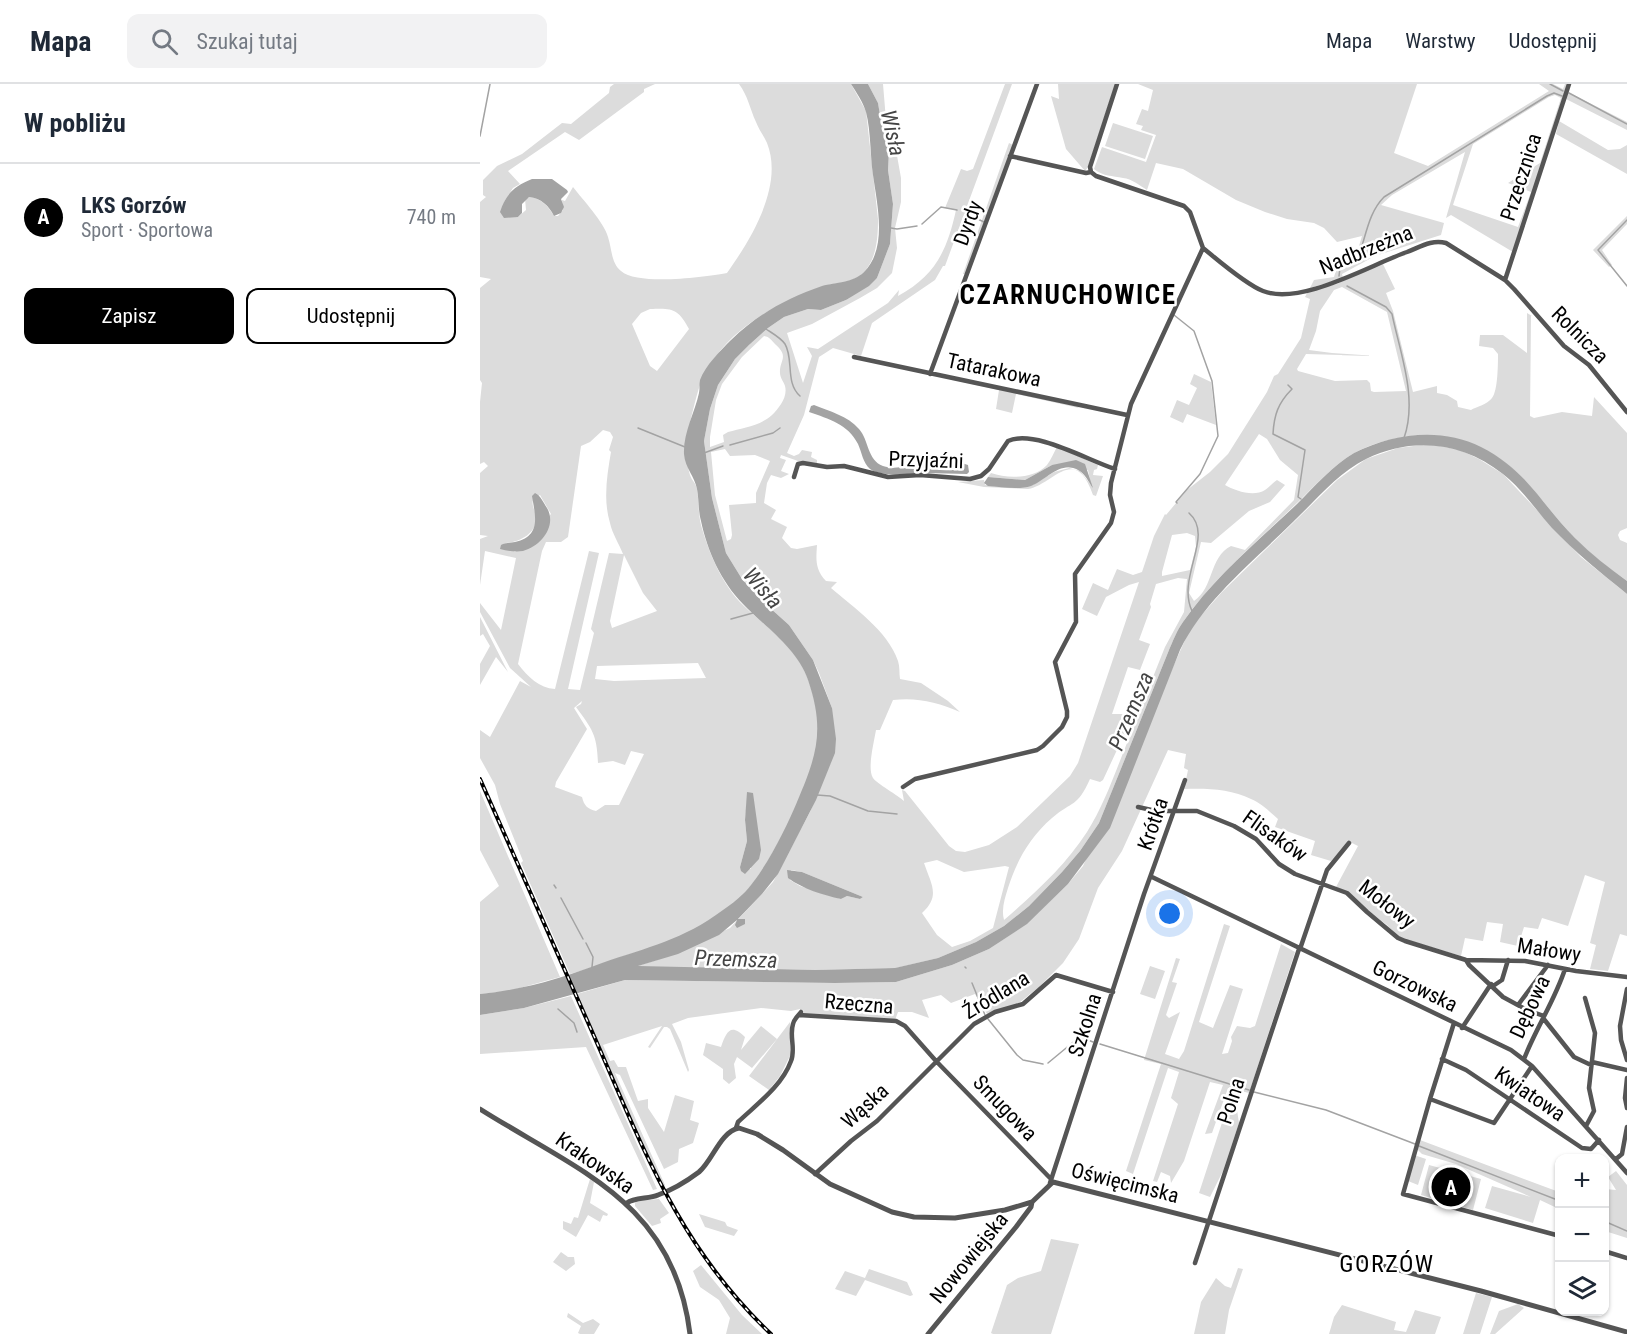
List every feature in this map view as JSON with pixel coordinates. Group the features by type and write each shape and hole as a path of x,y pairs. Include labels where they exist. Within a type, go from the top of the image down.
{"street":[{"name":"Dyrdy","path":"930,374 1037,84"},
{"path":"1090,172 1117,84"},
{"name":"Przecznica","path":"1505,280 1569,84"},
{"path":"903,788 915,780 1037,750 1065,723 1067,711 1055,662 1076,622 1074,574 1111,523 1114,512 1110,495 1111,483 1127,416 1148,364 1203,248 1190,212 1184,206 1090,172 1010,156"},
{"name":"Nadbrzeżna","path":"1203,248 1257,288 1273,294 1338,282 1384,260 1436,241 1446,243 1505,280 1532,310"},
{"name":"Rolnicza","path":"1532,310 1564,346 1590,365 1627,412"},
{"name":"Tatarakowa","path":"854,357 1127,416"},
{"name":"Przyjaźni","path":"794,477 798,465 803,463 827,467 849,467 888,477 974,478 989,469 1008,441 1016,439 1046,441 1115,469"},
{"name":"Krótka","path":"1152,878 1185,780"},
{"name":"Flisaków","path":"1138,807 1156,811 1197,811 1234,826 1256,839 1279,864 1295,874 1323,883"},
{"name":"Polna","path":"1195,1263 1323,883 1329,867 1349,843"},
{"name":"Gorzowska","path":"1152,878 1510,1050 1532,1066 1627,1173"},
{"name":"Szkolna","path":"1051,1181 1144,894 1152,878"},
{"name":"Mołowy","path":"1323,883 1347,892 1357,904 1398,938 1466,960"},
{"path":"1466,960 1503,997 1543,1017 1574,1057 1591,1064 1627,1070"},
{"name":"Małowy","path":"1466,960 1508,960 1627,977"},
{"path":"1462,1028 1492,985 1502,980 1508,960"},
{"path":"1518,1005 1548,965"},
{"name":"Dębowa","path":"1524,1059 1559,989 1565,969"},
{"name":"Źródlana","path":"936,1061 974,1024 986,1016 1023,1004 1056,975 1113,992"},
{"path":"1627,989 1620,1026 1621,1040 1627,1060"},
{"path":"1585,998 1595,1033 1589,1088 1594,1111 1586,1126"},
{"name":"Rzeczna","path":"736,1128 738,1122 770,1092 788,1069 793,1051 792,1026 800,1014 896,1021 905,1026 936,1061"},
{"path":"1454,1023 1403,1194 1555,1235"},
{"name":"Kwiatowa","path":"1442,1059 1466,1070 1582,1148 1591,1149 1599,1140"},
{"name":"Smugowa","path":"936,1061 1051,1181"},
{"name":"Wąska","path":"815,1174 886,1112 936,1061"},
{"path":"1430,1099 1494,1123 1532,1066"},
{"path":"1627,1078 1625,1098 1627,1108"},
{"name":"Krakowska","path":"480,1109 593,1177 627,1203 651,1232 668,1260 681,1292 690,1334"},
{"path":"1616,1160 1622,1154 1627,1127"},
{"path":"627,1203 630,1200 660,1195 700,1171 726,1136 736,1128 743,1128 757,1134 830,1184 900,1215 929,1219 967,1217 1032,1202"},
{"name":"Oświęcimska","path":"1032,1202 1051,1181 1057,1182 1555,1310"},
{"name":"Nowowiejska","path":"928,1334 1016,1227 1031,1207 1032,1202"},
{"path":"1609,1252 1627,1258"},
{"name":"Oświęcimska","path":"1576,1316 1627,1332"}],"shaded area":[{"path":"614,84 655,84 644,89 644,92 579,140 565,132 508,171 520,184 513,188 504,202 518,217 526,210 525,199 529,197 541,201 554,216 558,216 563,210 562,200 565,201 573,187 606,231 614,260 621,271 630,276 656,279 727,273 755,228 768,194 771,177 771,160 767,143 739,84 851,84 866,111 878,232 872,260 860,276 849,281 821,287 773,308 732,338 720,351 703,377 689,428 688,469 697,489 701,525 717,568 736,598 794,654 812,690 818,717 818,744 798,802 776,846 753,883 728,908 701,926 673,940 570,974 521,863 523,861 500,804 495,785 480,758 480,730 490,737 520,681 531,687 510,668 480,612 480,603 501,630 516,558 485,551 480,585 480,539 488,536 480,535 480,473 488,466 484,462 480,464 482,383 480,380 480,288 491,279 480,277 480,202 486,197 483,195 483,180 497,166 522,154 562,123 571,124 609,93 610,87","holes":["650,309 669,309 678,313 689,329 657,371 650,366 632,324 641,313","603,430 610,432 613,437 609,450 611,452 606,496 611,527 623,554 609,553 591,629 594,633 580,690 568,689 599,553 589,551 555,689 534,681 518,664 542,551 546,542 561,542 568,537 581,446 590,442","540,495 551,514 515,552 506,543 521,539 533,529 536,516 533,500","624,555 643,593 657,611 612,628 610,621","698,663 706,678 614,681 595,679 597,666","582,701 576,707 593,732 598,763 613,761 625,765 631,751 644,754 619,805 605,805 596,811 587,807 582,797 555,787 587,729 574,708","748,792 751,869 740,867 747,841 745,820"]},
{"path":"851,84 868,84 878,103 889,151 888,170 893,204 890,244 877,278 869,286 846,300 821,310 808,309 784,317 749,345 735,359 718,385 710,409 704,441 712,498 726,553 742,579 789,625 813,660 832,708 836,739 835,753 816,800 778,874 738,919 745,919 745,924 737,928 735,925 737,920 719,935 678,954 638,966 815,970 895,968 938,958 976,942 1004,926 1029,906 1062,872 1099,823 1174,639 1195,606 1237,560 1331,470 1346,458 1369,446 1401,437 1434,435 1466,441 1497,456 1522,477 1575,538 1627,581 1627,594 1570,545 1552,528 1516,486 1488,463 1454,449 1437,446 1401,447 1383,452 1366,459 1337,479 1231,581 1203,614 1190,631 1180,650 1110,828 1068,884 1027,924 989,949 952,965 896,982 625,980 524,1008 480,1015 480,994 511,990 572,974 679,936 723,910 743,894 766,863 787,825 810,770 817,728 808,680 803,668 788,648 735,595 716,565 704,532 699,513 697,489 685,459 684,446 702,375 731,340 752,322 774,308 822,286 860,276 871,262 876,251 879,225 869,127 865,108"},
{"path":"868,84 883,84 887,132 896,150 901,178 901,202 895,228 897,248 892,273 877,288 860,298 812,324 787,333 803,383 812,356 807,347 818,349 888,303 899,290 898,296 911,288 938,261 956,210 945,208 961,169 967,171 973,169 1005,84 1012,84 945,266 935,280 872,323 861,356 833,348 819,357 804,415 787,453 794,456 802,450 812,452 811,457 817,460 817,464 781,455 780,458 786,460 781,471 789,474 781,478 771,475 767,483 764,503 776,510 771,519 787,527 782,538 791,548 817,545 817,564 822,577 826,581 837,582 831,588 869,620 886,639 898,661 900,679 921,683 960,712 927,701 893,700 880,730 876,730 871,762 873,778 904,801 902,790 905,791 949,846 956,851 965,852 989,845 1017,827 1070,776 1078,763 1139,582 1106,597 1097,616 1082,609 1093,583 1108,590 1117,569 1133,575 1142,572 1154,536 1165,514 1187,490 1228,454 1267,392 1274,376 1278,374 1301,338 1310,299 1305,297 1308,291 1337,284 1382,262 1395,289 1386,293 1393,311 1413,392 1437,386 1437,393 1447,395 1457,401 1458,407 1471,410 1490,400 1497,383 1498,354 1493,348 1479,346 1480,335 1503,335 1527,353 1527,313 1532,316 1530,416 1534,418 1562,412 1592,416 1594,397 1627,433 1627,528 1620,531 1618,535 1620,540 1627,543 1627,581 1581,544 1522,477 1497,457 1481,448 1466,442 1434,436 1401,437 1369,446 1346,458 1331,470 1237,560 1195,606 1174,639 1099,823 1062,872 1029,906 1004,926 976,942 938,958 896,968 815,970 640,967 637,966 657,960 730,928 762,894 773,882 810,812 831,762 832,708 819,673 813,660 789,625 742,579 726,553 712,498 704,441 710,409 718,385 735,359 749,345 784,317 808,309 821,310 846,300 877,278 890,244 893,204 888,170 889,150 882,128 878,103","holes":["1342,287 1387,312 1406,391 1374,392 1371,391 1367,380 1335,381 1298,371 1306,354 1377,356 1309,350 1320,311 1334,290","764,336 768,337 782,352 780,375 786,390 777,409 762,422 728,432 723,435 724,442 710,447 716,400 722,384 742,357","1259,434 1267,439 1280,460 1298,475 1294,500 1245,550 1231,546 1224,551 1205,588 1194,601 1189,593 1201,542 1211,543 1249,511 1270,502 1285,485 1277,480 1261,492 1239,491 1225,485","725,449 730,456 755,455 770,461 756,493 756,503 729,505 732,535 727,541 715,495 711,452","1187,533 1195,536 1196,547 1190,570 1162,576 1172,535","1178,578 1187,579 1184,612 1165,647 1145,697 1134,694 1126,714 1112,714 1128,667 1140,670 1150,644 1139,640 1151,607 1156,584","1123,737 1127,743 1104,800 1087,832 1059,868 1004,920 1003,908 1008,888 1020,859 1031,841 1044,825 1082,795 1090,779 1100,782","937,860 964,872 1009,867 993,928 970,941 952,947 937,935 922,913 928,907 933,895 924,863","791,870 802,872 863,897 860,899 847,896 841,899 800,886 790,880"]},
{"path":"1058,84 1115,84 1085,171 1066,149 1051,96 1059,99"},
{"path":"1138,84 1417,84 1394,153 1428,166 1549,91 1539,84 1553,84 1563,89 1567,84 1513,252 1451,215 1446,218 1465,152 1392,195 1381,205 1444,223 1441,235 1375,256 1342,274 1343,278 1310,288 1314,280 1334,277 1338,264 1356,256 1362,236 1337,242 1324,228 1314,223 1287,219 1265,212 1236,200 1183,169 1156,163 1147,190 1135,182 1094,169 1102,147 1146,162 1156,135 1141,130 1143,126 1136,124 1142,109 1148,111 1153,90","holes":["1555,95 1561,98 1540,163 1508,183 1531,192 1518,227 1453,205 1473,144 1549,97"]},
{"path":"1568,92 1627,122 1627,130 1566,99"},
{"path":"1559,121 1608,150 1620,149 1627,145 1627,174 1556,134"},
{"path":"1113,123 1153,136 1145,159 1105,146"},
{"path":"1009,143 1013,145 965,274 963,274"},
{"path":"532,179 552,179 567,190 568,192 561,199 564,207 561,213 554,216 544,203 529,197 522,204 522,213 518,217 504,218 500,212 508,195"},
{"path":"1627,216 1627,224 1602,250 1612,265 1609,267 1593,250"},
{"path":"1194,374 1211,382 1216,425 1187,414 1183,423 1170,417 1177,400 1189,405 1197,388 1190,384"},
{"path":"931,375 1077,406 1079,408 1016,394 1012,413 996,409 999,390"},
{"path":"814,405 838,414 855,424 871,455 883,466 898,468 930,460 949,459 968,465 969,472 967,474 897,474 875,472 866,464 858,444 849,432 837,423 809,412 811,406"},
{"path":"1429,444 1460,450 1503,474 1581,557 1627,594 1627,936 1620,934 1608,971 1590,969 1596,945 1590,943 1605,882 1585,875 1568,926 1542,918 1538,929 1524,927 1518,946 1500,942 1503,924 1487,922 1483,941 1465,938 1461,956 1398,937 1387,925 1336,887 1358,846 1350,842 1331,861 1311,855 1315,841 1275,827 1278,819 1255,801 1227,791 1184,789 1188,770 1184,768 1186,754 1168,750 1122,851 1098,888 1079,939 1063,963 1039,987 1015,1006 987,1014 975,994 951,1003 941,995 922,1000 929,1018 912,1012 898,1012 895,1020 804,1014 804,1011 800,1009 791,1011 761,1008 688,1018 672,1024 681,1042 688,1072 670,1029 667,1027 664,1027 650,1048 648,1047 662,1026 603,1045 610,1061 614,1060 618,1067 626,1067 638,1101 648,1099 648,1108 664,1132 675,1095 694,1101 690,1120 699,1123 693,1143 679,1149 678,1162 664,1169 620,1075 615,1073 665,1185 663,1188 577,994 625,980 896,982 952,965 989,949 1026,924 1068,884 1083,866 1191,627 1222,592 1337,480 1366,459 1398,448"},
{"path":"1057,447 1098,465 1093,475 1103,476 1096,496 1093,495 1086,480 1079,472 1071,469 1028,489 984,487 958,482 984,480 985,485 1033,485 1054,472 1069,468 1080,471 1091,485 1088,470 1052,465 1025,480 988,477 991,473 1013,477 1042,470"},
{"path":"1076,460 1085,464 1093,488 1083,473 1072,468 1059,469 1026,487 988,486 984,483 988,477 1025,480 1052,465"},
{"path":"535,493 542,499 550,515 546,534 536,545 523,551 500,549 503,544 524,539 533,530 535,517 532,496"},
{"path":"480,617 508,672 496,657 480,685 480,664 490,646 483,634 480,636"},
{"path":"480,791 560,977 509,991 480,994 480,902 499,886 480,850"},
{"path":"747,792 753,793 761,850 759,859 745,874 740,867 747,841 745,820"},
{"path":"787,870 802,872 863,897 860,899 847,896 841,899 827,896 788,878"},
{"path":"1224,924 1230,926 1199,1022 1213,1028 1230,985 1243,989 1222,1054 1228,1053 1231,1037 1237,1026 1250,1028 1255,1026 1281,944 1295,952 1249,1093 1241,1091 1237,1110 1239,1123 1223,1171 1210,1197 1199,1193 1233,1089 1228,1088 1212,1133 1205,1134 1223,1085 1210,1082 1184,1161 1171,1183 1170,1176 1161,1172 1157,1182 1153,1181 1178,1104 1171,1098 1179,1072 1168,1068 1133,1174 1126,1171 1161,1064 1144,1060 1176,958 1180,959 1172,982 1177,983 1166,1015 1169,1018 1180,1012 1165,1054 1179,1059 1184,1051"},
{"path":"1150,966 1165,971 1155,999 1140,994"},
{"path":"571,996 657,1189 653,1190 586,1047 480,1054 480,1015 524,1008"},
{"path":"790,1022 790,1056 780,1076 769,1090 749,1076"},
{"path":"761,1026 777,1039 752,1068 737,1057 734,1064 736,1078 729,1084 723,1079 723,1069 703,1055 706,1043 721,1047 729,1031 736,1030 745,1037 741,1050"},
{"path":"1420,1140 1555,1191 1555,1207 1540,1200 1533,1223 1485,1208 1492,1186 1531,1197 1456,1164 1422,1154 1417,1149"},
{"path":"1414,1155 1426,1159 1418,1185 1408,1181"},
{"path":"1429,1165 1481,1179 1473,1210 1421,1195"},
{"path":"1616,1171 1627,1185 1627,1238 1609,1232 1609,1189 1616,1190 1609,1176"},
{"path":"590,1179 594,1182 590,1203 608,1214 603,1215 600,1222 588,1215 576,1237 563,1229 563,1221 571,1224 574,1217 578,1218"},
{"path":"659,1199 669,1213 660,1219 661,1223 652,1226 635,1203"},
{"path":"699,1214 725,1222 727,1226 738,1230 734,1236 705,1227"},
{"path":"1051,1239 1079,1244 1051,1334 991,1333 1007,1285 1018,1278 1041,1271"},
{"path":"561,1252 568,1257 574,1257 575,1264 566,1271 553,1262"},
{"path":"701,1265 742,1315 762,1334 726,1334 730,1318 719,1300 700,1287 693,1271"},
{"path":"1238,1268 1243,1269 1229,1310 1225,1334 1194,1334 1201,1302 1216,1278 1231,1288"},
{"path":"869,1269 907,1282 913,1295 910,1296 865,1280 856,1296 835,1289 845,1271 865,1278"},
{"path":"1476,1293 1492,1297 1480,1334 1463,1334"},
{"path":"1518,1304 1524,1308 1495,1334 1490,1334 1499,1311"},
{"path":"1342,1305 1396,1322 1394,1330 1406,1332 1415,1310 1441,1317 1435,1334 1329,1334 1334,1317"},
{"path":"568,1313 583,1323 593,1319 600,1324 594,1334 580,1334 578,1333 581,1326 567,1317"}],"waterway":[{"path":"480,136 490,84"},
{"path":"1550,84 1563,91"},
{"path":"1339,276 1340,268 1358,258 1374,210 1384,197 1547,96 1554,93 1562,96"},
{"path":"1569,93 1627,124"},
{"path":"922,224 941,207 957,210"},
{"path":"965,213 984,222"},
{"path":"1627,220 1598,250 1627,286"},
{"path":"891,228 917,226"},
{"path":"1347,286 1386,307 1392,314 1408,391 1408,423 1404,438"},
{"path":"1174,315 1194,331 1212,381 1218,436 1200,474 1177,503"},
{"path":"766,329 785,344 788,350 791,378 795,391 800,396"},
{"path":"1288,385 1292,389 1283,399 1278,410 1273,434 1305,450 1298,497 1301,499"},
{"path":"638,428 685,447"},
{"path":"730,445 773,433 780,428"},
{"path":"704,453 723,446"},
{"path":"1189,513 1196,522 1198,533 1188,585 1188,598 1192,611"},
{"name":"Wisła","path":"731,619 753,613"},
{"path":"817,795 830,796 868,811 897,814"},
{"path":"561,898 583,939"},
{"path":"586,943 593,957 592,967"},
{"path":"972,983 985,1015"},
{"path":"558,1009 574,1023 577,1032"},
{"path":"988,1019 1023,1060 1043,1064"},
{"path":"1048,1063 1077,1039 1083,1038 1093,1042"},
{"path":"1100,1044 1249,1090"},
{"path":"1254,1092 1326,1110 1415,1144"},
{"path":"1419,1146 1555,1199"},
{"path":"1609,1223 1627,1231"}],"railway":[{"path":"480,779 629,1118 666,1194 687,1231 711,1266 739,1301 771,1334"}],"place":[{"name":"LKS Gorzów","path":"1451,1187"}],"district":[{"name":"CZARNUCHOWICE","path":"1068,295"},
{"name":"GORZÓW","path":"1387,1264"}],"water label":[{"name":"Przemsza","path":"1131,711"},
{"name":"Przemsza","path":"736,959"}]}
